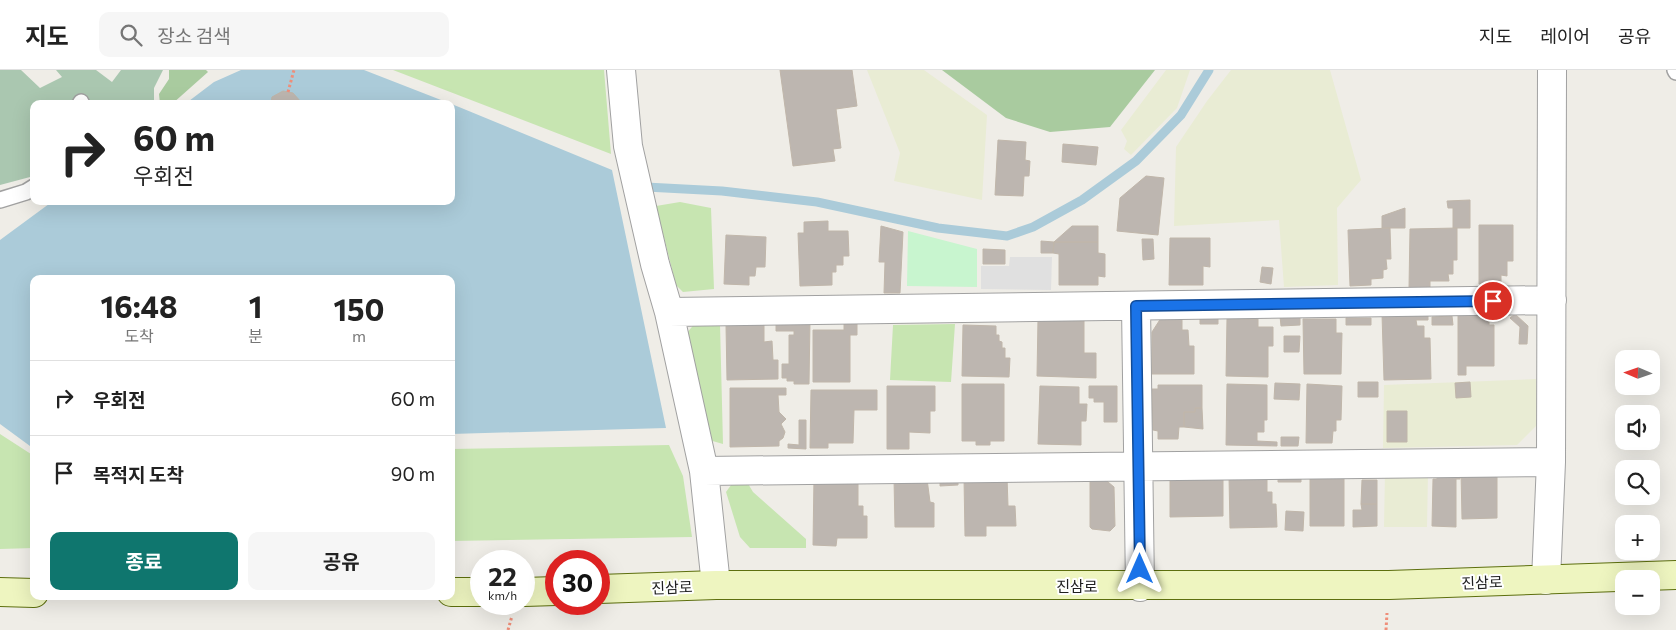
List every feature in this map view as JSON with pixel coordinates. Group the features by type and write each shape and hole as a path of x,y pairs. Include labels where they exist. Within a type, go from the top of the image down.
{"street":[{"path":"622,70 628,146 654,264 669,312 704,471 716,585"},
{"path":"1546,580 1551,462 1552,70"},
{"path":"669,312 1552,300"},
{"path":"1136,306 1140,586"},
{"path":"704,471 1551,462"},
{"name":"진삼로","path":"610,589 716,585 1389,585 1676,576"},
{"path":"0,592 30,593"},
{"path":"455,592 470,592"}],"lane":[{"path":"0,200 30,190"}],"path":[{"path":"288,92 294,70"}],"green space":[{"path":"0,70 21,70 40,88 62,77 56,70 96,70 112,82 121,70 163,70 154,88 154,100 30,100 30,177 0,185"},
{"path":"169,70 206,70 208,72 176,100 160,100 159,94 169,79"},
{"path":"393,70 604,70 611,154"},
{"path":"867,70 924,70 987,115 982,200 894,181 900,153"},
{"path":"942,70 1155,70 1110,127 1050,132 1006,118"},
{"path":"1166,70 1190,70 1177,108 1131,155 1124,149 1127,141 1121,130"},
{"path":"1231,70 1330,70 1361,180 1337,208 1338,285 1284,287 1279,220 1174,226 1176,147 1207,101"},
{"path":"680,202 711,208 714,289 683,292 676,285 656,206"},
{"path":"908,231 977,249 977,287 907,286"},
{"path":"696,322 720,324 723,444 709,440 686,334"},
{"path":"955,324 951,382 890,380 893,325"},
{"path":"1536,379 1538,424 1517,445 1383,448 1384,385"},
{"path":"0,434 30,453 30,548 0,549"},
{"path":"669,445 683,476 692,537 455,541 455,449"},
{"path":"1385,472 1428,473 1427,527 1384,527"},
{"path":"734,481 747,482 753,492 806,539 806,548 750,548 740,537 726,492"}],"shaded area":[{"path":"1010,257 1052,257 1051,290 981,289 981,266 1009,266"}],"water":[{"path":"241,70 364,70 441,100 190,100 214,82"},
{"path":"455,105 612,170 666,428 455,434 455,275 30,275 30,446 0,424 0,240 48,205 455,205"}],"building":[{"path":"780,70 852,70 857,106 836,109 841,148 833,149 835,161 793,166"},
{"path":"283,91 293,93 299,100 272,100 272,97"},
{"path":"998,140 1026,142 1025,160 1030,161 1029,176 1024,176 1023,196 995,195"},
{"path":"1063,144 1098,147 1096,165 1062,162"},
{"path":"1146,176 1164,178 1158,235 1117,231 1120,198"},
{"path":"1470,200 1470,228 1453,228 1453,208 1448,208 1447,201"},
{"path":"1405,208 1405,228 1382,228 1382,216"},
{"path":"828,221 828,231 848,231 849,256 843,256 843,265 836,265 836,272 832,272 832,285 800,286 798,233 804,233 804,222"},
{"path":"1479,225 1513,225 1513,261 1507,261 1507,276 1501,275 1501,283 1479,284"},
{"path":"881,226 903,232 900,293 884,293 885,262 879,262"},
{"path":"1072,226 1098,226 1098,242 1054,242"},
{"path":"1390,228 1391,259 1386,259 1387,269 1383,270 1383,278 1371,279 1371,285 1350,286 1348,230"},
{"path":"1457,228 1457,260 1453,260 1453,274 1448,274 1449,281 1430,281 1430,288 1409,288 1410,229"},
{"path":"726,235 766,237 765,267 756,267 755,276 749,276 749,285 724,284"},
{"path":"1170,238 1210,238 1210,267 1203,266 1203,285 1169,285"},
{"path":"1142,239 1153,239 1154,259 1143,260"},
{"path":"1041,241 1054,242 1053,253 1041,253"},
{"path":"1054,242 1098,242 1098,253 1105,254 1105,277 1098,276 1098,285 1059,285 1059,254 1053,253"},
{"path":"983,249 1005,250 1005,264 983,264"},
{"path":"1262,267 1273,268 1271,284 1260,282"},
{"path":"1428,313 1428,320 1416,320 1417,326 1424,326 1424,338 1430,338 1431,379 1384,380 1382,314"},
{"path":"1458,314 1489,314 1489,325 1494,325 1494,366 1466,366 1466,375 1458,375"},
{"path":"1515,314 1528,326 1527,344 1519,344 1520,327 1510,318"},
{"path":"1200,316 1218,317 1218,324 1200,324"},
{"path":"1280,316 1300,316 1300,325 1281,326"},
{"path":"1452,316 1453,325 1432,325 1432,317"},
{"path":"1161,318 1182,318 1182,330 1188,330 1189,346 1194,346 1194,374 1152,374 1152,332"},
{"path":"1346,318 1371,318 1371,325 1346,325"},
{"path":"1038,319 1084,321 1084,353 1096,353 1096,378 1037,376"},
{"path":"1227,319 1258,319 1258,327 1273,327 1273,346 1268,346 1268,377 1226,376"},
{"path":"1303,319 1336,319 1336,333 1342,333 1341,374 1304,374"},
{"path":"776,320 810,320 809,384 794,384 794,381 787,381 787,378 782,378 782,364 789,364 789,335 794,335 794,331 776,331"},
{"path":"764,324 764,342 772,341 773,360 778,360 778,379 727,380 726,325"},
{"path":"844,324 857,324 857,335 850,335 850,382 813,382 813,330 844,330"},
{"path":"963,325 996,326 996,335 999,335 1002,348 1005,348 1005,358 1010,358 1009,377 962,376"},
{"path":"1284,336 1300,336 1299,352 1284,352"},
{"path":"1358,382 1378,382 1378,397 1358,397"},
{"path":"1470,382 1471,397 1456,398 1455,383"},
{"path":"1275,383 1300,384 1299,400 1274,399"},
{"path":"962,384 1004,384 1004,441 990,441 990,445 976,445 976,441 962,441"},
{"path":"1227,384 1267,385 1267,420 1264,420 1264,432 1257,432 1257,441 1277,442 1277,446 1226,445"},
{"path":"1307,384 1342,386 1341,420 1336,420 1336,431 1333,431 1332,443 1306,443"},
{"path":"1158,385 1202,385 1202,408 1195,408 1195,412 1184,412 1184,427 1179,427 1178,439 1158,439 1158,431 1153,430 1152,389 1158,389"},
{"path":"887,386 935,386 935,411 930,411 930,433 909,432 909,449 887,449"},
{"path":"1040,386 1079,387 1079,404 1087,404 1086,421 1081,421 1081,445 1038,444"},
{"path":"1089,386 1117,386 1117,422 1104,422 1104,402 1094,402 1094,398 1089,398"},
{"path":"730,388 786,388 786,395 778,395 779,412 786,419 781,424 785,432 783,438 779,441 779,446 730,447"},
{"path":"811,390 877,390 877,410 854,410 853,443 828,443 828,448 810,448"},
{"path":"1195,408 1202,408 1203,429 1184,427 1184,412 1195,412"},
{"path":"1387,411 1407,411 1407,442 1387,442"},
{"path":"799,420 806,420 806,449 788,448 788,444 799,445"},
{"path":"1281,437 1299,437 1298,446 1281,446"},
{"path":"1344,470 1344,526 1310,526 1310,471"},
{"path":"1460,471 1460,479 1456,479 1456,527 1432,526 1433,479 1437,479 1437,473"},
{"path":"1461,472 1497,472 1497,518 1462,519"},
{"path":"1278,473 1301,473 1301,482 1278,482"},
{"path":"1223,475 1223,516 1170,517 1170,476"},
{"path":"1267,475 1267,492 1272,492 1272,504 1276,504 1277,527 1230,528 1229,476"},
{"path":"1090,476 1102,477 1114,487 1115,526 1110,531 1092,529 1090,527"},
{"path":"814,477 858,483 858,506 863,506 863,516 867,516 867,538 837,538 836,546 813,545"},
{"path":"1007,477 1008,506 1015,506 1016,526 986,526 986,536 965,536 964,478"},
{"path":"958,478 958,485 940,486 940,479"},
{"path":"894,479 927,479 930,502 934,503 934,527 895,527"},
{"path":"1362,480 1377,480 1377,504 1361,504"},
{"path":"1361,504 1377,504 1377,526 1353,527 1353,510 1362,510"},
{"path":"1286,511 1304,512 1303,531 1285,530"}],"waterway":[{"path":"646,187 722,191 817,202 938,228 1007,236 1033,227 1082,200 1136,161 1181,115 1209,70"}],"route":[{"path":"1140,569 1136,306 1493,301"}]}
